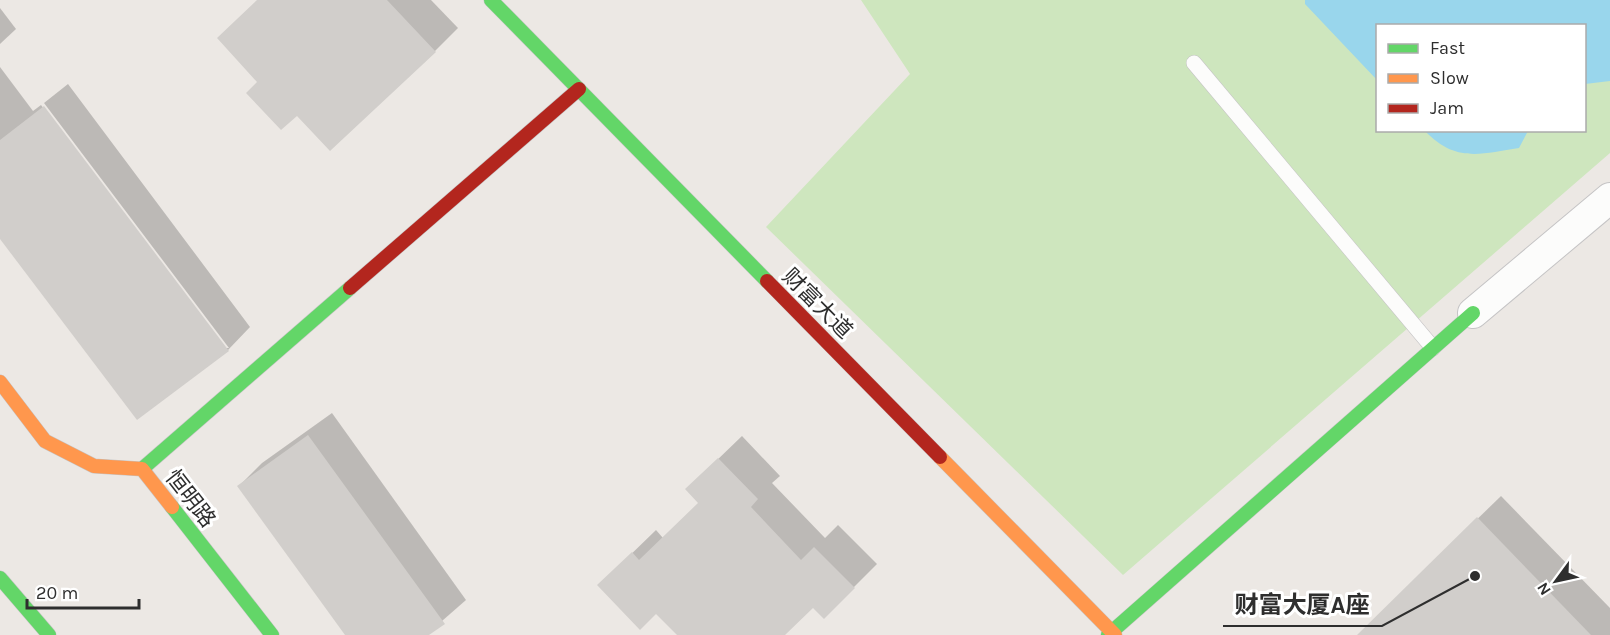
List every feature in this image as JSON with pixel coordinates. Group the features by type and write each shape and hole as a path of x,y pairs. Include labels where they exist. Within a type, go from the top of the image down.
{"main road":[{"name":"财富大道","path":"491,0 1112,634"},
{"path":"142,470 579,89"},
{"path":"1112,634 1473,313"},
{"name":"恒明路","path":"0,382 45,441 94,466 142,470 272,635"},
{"path":"0,578 49,635"}],"street":[{"path":"1473,313 1610,198"}],"lane":[{"path":"1194,63 1433,348"}],"green space":[{"path":"861,0 1610,0 1610,153 1123,575 766,227 910,74"}],"water":[{"path":"1305,0 1610,0 1610,81 1586,84 1586,24 1376,24 1376,79 1305,4"},
{"path":"1426,132 1527,132 1519,148 1480,154 1458,152 1436,141"}],"building":[{"path":"257,0 387,0 436,52 330,151 297,116 281,130 246,93 257,82 217,38"},
{"path":"44,106 229,351 137,420 0,239 0,140"},
{"path":"308,435 445,624 429,635 345,635 237,486"},
{"path":"718,458 758,499 751,507 801,560 814,547 855,588 824,619 813,608 785,635 677,635 656,614 640,630 597,585 632,552 639,560 698,503 685,489"},
{"path":"1477,517 1591,635 1357,635"}],"traffic: fast":[{"path":"491,0 767,281"},
{"path":"142,469 350,288"},
{"path":"1108,635 1473,313"},
{"path":"172,507 272,635"},
{"path":"0,578 49,635"}],"traffic: slow":[{"path":"0,382 45,441 94,466 142,469 172,507"},
{"path":"940,457 1115,635"}],"traffic: jam":[{"path":"350,288 579,89"},
{"path":"767,281 940,457"}],"place":[{"name":"财富大厦A座","path":"1475,576"}]}
